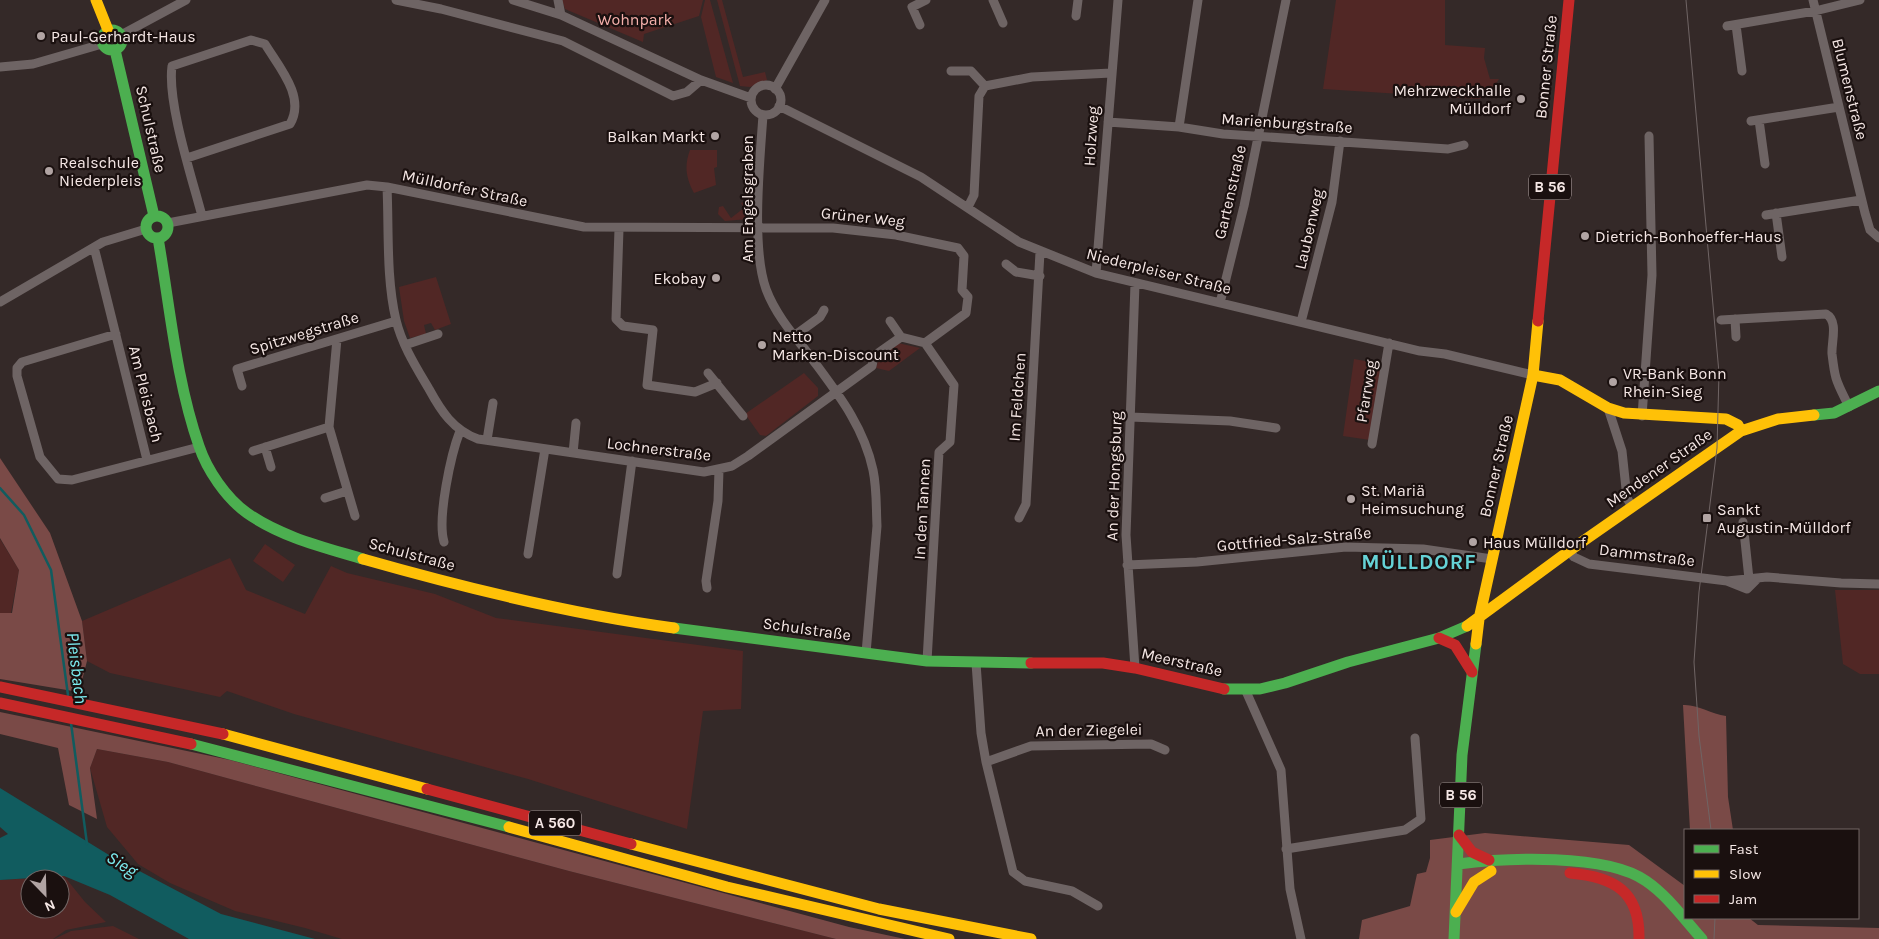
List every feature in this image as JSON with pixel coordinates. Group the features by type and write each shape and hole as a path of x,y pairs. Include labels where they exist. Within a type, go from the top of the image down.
{"main road":[{"path":"96,0 108,30"},
{"name":"Bonner Straße","path":"1454,939 1462,755 1472,672 1479,619 1533,375 1562,56 1569,0"},
{"path":"108,30 114,30 121,35 121,45 115,50 109,50 102,44 102,38 108,30"},
{"name":"Schulstraße","path":"115,50 154,216"},
{"path":"154,216 161,216 168,223 166,233 158,238 152,237 146,229 146,223 154,216"},
{"name":"Schulstraße","path":"158,238 183,386 199,447 220,486 246,512 274,529 315,544 534,603 615,619 866,653"},
{"path":"1533,375 1560,380 1608,408 1642,416 1726,418 1738,426 1741,431"},
{"name":"Mendener Straße","path":"1479,619 1494,604 1569,550 1741,431 1778,419 1834,413 1879,391"},
{"name":"Meerstraße","path":"866,653 927,661 976,663 1089,662 1135,668 1222,689 1245,689 1262,688 1284,683 1348,662 1438,638 1464,628 1479,619"},
{"path":"1438,638 1455,645 1472,672"},
{"name":"A 560","path":"0,687 197,727 878,909 1031,939"},
{"name":"A 560","path":"0,703 84,718 298,768 757,894 949,939"},
{"path":"1459,835 1472,852 1490,865 1520,872"},
{"path":"1458,864 1598,864 1636,874 1658,890 1702,939"},
{"path":"1456,912 1474,882 1490,865"},
{"path":"1558,873 1587,874 1607,878 1624,890 1637,907 1641,926 1639,939"}],"street":[{"path":"121,35 186,0"},
{"path":"396,0 458,13 563,41 673,96 687,92 701,80"},
{"path":"513,0 561,15 701,80 751,98"},
{"path":"558,0 561,15"},
{"path":"774,89 825,0"},
{"path":"920,25 912,7 925,0"},
{"path":"993,0 1003,23"},
{"path":"1076,16 1078,0"},
{"name":"Holzweg","path":"1096,274 1118,0"},
{"path":"1179,127 1198,0"},
{"name":"Gartenstraße","path":"1220,303 1259,136 1286,0"},
{"name":"Blumenstraße","path":"1813,0 1861,200 1870,230 1879,238"},
{"path":"1742,71 1731,25 1815,11 1860,0"},
{"path":"187,158 290,124 296,115 295,98 265,44 251,40 172,66 170,80 187,158 202,216"},
{"path":"0,67 33,64 102,44"},
{"path":"951,70 971,71 985,86"},
{"path":"968,207 974,195 979,96 985,86 1032,77 1111,73"},
{"path":"760,87 774,89 780,98 779,106 772,114 763,115 755,110 751,98 760,87"},
{"name":"Niederpleiser Straße","path":"779,106 921,177 1019,242 1096,274 1389,342 1420,351 1500,365 1533,375"},
{"path":"1765,164 1755,120 1839,107"},
{"name":"Am Engelsgraben","path":"763,115 758,226 761,272 780,318 837,390 860,429 873,469 876,489 875,560 866,653"},
{"name":"Marienburgstraße","path":"1108,122 1179,127 1223,134 1448,149 1464,145"},
{"path":"1642,416 1652,275 1649,136"},
{"name":"Laubenweg","path":"1302,322 1332,202 1340,141"},
{"name":"Mülldorfer Straße","path":"168,223 342,188 367,185 387,187 584,227 619,229 758,226"},
{"name":"Lochnerstraße","path":"387,187 390,274 396,320 405,345 436,402 447,419 460,431 487,440 704,472 732,466 837,390"},
{"path":"1766,215 1861,200"},
{"path":"1776,213 1782,257"},
{"name":"Grüner Weg","path":"758,226 833,228 896,235 958,248 963,252 964,256 962,290 968,297 966,313 925,343"},
{"path":"0,302 109,239 146,229"},
{"path":"619,229 616,319 623,326 653,330 648,385 695,392 717,384"},
{"name":"Am Pleisbach","path":"94,247 147,460"},
{"name":"Im Feldchen","path":"1019,518 1026,504 1040,252"},
{"path":"1006,264 1016,272 1040,276"},
{"name":"An der Hongsburg","path":"1135,284 1126,494 1128,565 1135,668"},
{"path":"794,336 820,317 824,310"},
{"path":"1721,320 1826,314 1830,316 1832,320 1834,343 1832,352 1836,379 1849,407"},
{"path":"1735,319 1736,337"},
{"name":"Spitzwegstraße","path":"242,386 237,369 396,320"},
{"path":"890,321 901,337 925,343"},
{"name":"Am Pleisbach","path":"116,334 22,362 17,368 17,376 40,457 58,480 72,480 199,447"},
{"path":"405,345 438,334"},
{"path":"837,390 872,366 874,356 901,337"},
{"path":"337,339 329,426 355,516"},
{"name":"Pfarrweg","path":"1372,444 1389,342"},
{"name":"In den Tannen","path":"925,343 954,385 950,442 939,452 927,661"},
{"path":"708,373 743,416"},
{"path":"487,440 493,403"},
{"path":"1608,408 1622,451 1627,498 1632,507"},
{"path":"1130,417 1230,421 1276,428"},
{"path":"573,454 576,423"},
{"path":"253,450 329,426"},
{"path":"444,542 442,532 445,500 454,448 460,431"},
{"path":"265,447 271,467"},
{"path":"528,554 545,449"},
{"path":"617,574 632,461"},
{"path":"708,588 706,581 718,501 719,470"},
{"path":"325,498 347,491"},
{"path":"1743,522 1752,582"},
{"name":"Gottfried-Salz-Straße","path":"1128,565 1197,562 1346,547 1423,549 1492,559"},
{"name":"Dammstraße","path":"1569,550 1574,557 1589,564 1727,581 1879,584"},
{"path":"976,663 981,732 986,762 1013,872 1025,881 1072,891 1098,906"},
{"path":"1245,689 1281,770 1284,787 1286,849 1290,889 1301,939"},
{"path":"1286,849 1405,830 1421,819 1415,738"},
{"name":"An der Ziegelei","path":"986,762 1030,746 1152,744 1165,750"}],"green space":[{"name":"Wohnpark","path":"562,0 703,0 699,16 644,34 643,42 565,9"},
{"path":"705,0 710,0 733,83 716,77 701,17"},
{"path":"717,0 722,0 743,77 765,72 767,80 750,87 740,86"},
{"path":"1336,0 1445,0 1445,45 1485,48 1484,58 1490,79 1499,79 1489,94 1479,99 1323,89"},
{"path":"690,150 717,150 717,167 714,168 716,185 694,193 687,172"},
{"path":"750,199 753,200 753,213 748,219 725,221 718,214 719,207 723,206 731,218 744,208 741,203"},
{"path":"436,277 451,324 435,330 431,323 424,325 426,334 410,338 404,321 399,287"},
{"path":"898,343 920,348 889,371 876,368 879,358"},
{"path":"1354,359 1382,364 1370,440 1343,436"},
{"path":"804,373 818,388 818,396 766,436 760,435 745,414"},
{"path":"0,539 19,570 11,613 0,613"},
{"path":"265,544 295,565 283,582 253,561"},
{"path":"230,558 246,590 305,614 331,566 347,573 435,594 496,618 743,651 741,709 703,711 687,829 528,779 294,714 227,691 220,697 110,673 87,661 82,621"},
{"path":"1835,590 1879,590 1879,674 1860,674 1843,664"},
{"path":"97,749 168,762 569,871 836,939 342,939 235,911 170,883 138,864 107,827 90,768"},
{"path":"20,879 20,919 70,919 70,883 85,902 106,922 66,930 53,939 0,939 0,880"},
{"path":"113,926 139,939 54,939 71,931"}],"shaded area":[{"path":"0,458 50,533 82,621 87,661 79,692 0,679 0,613 12,613 19,570 0,538"},
{"path":"1683,705 1694,706 1726,716 1728,797 1733,829 1690,829"},
{"path":"0,712 230,760 849,927 905,939 836,939 569,871 168,762 97,749 90,768 97,819 69,805 58,748 0,734"},
{"path":"1485,833 1629,845 1684,885 1684,919 1750,919 1758,925 1879,928 1879,939 1359,939 1362,920 1410,906 1417,874 1426,872 1430,858 1430,840"}],"water":[{"name":"Sieg","path":"0,788 109,855 221,914 315,939 189,939 110,895 70,878 70,869 20,869 20,879 0,880 0,838 8,834 0,827"}],"waterway":[{"name":"Pleisbach","path":"0,488 24,515 51,570 68,695"},
{"name":"Pleisbach","path":"71,723 87,844"}],"tram line":[{"path":"1686,0 1719,373 1717,448 1699,592 1694,662 1699,736 1711,829"},
{"path":"1714,939 1715,919"}],"traffic: fast":[{"path":"108,30 116,30 122,36 122,40 122,44 116,50 108,50 102,44 102,36 108,30"},
{"path":"115,50 154,216"},
{"path":"157,216 165,219 168,227 165,235 157,238 149,235 146,227 149,219 157,216"},
{"path":"158,238 179,369 191,421 202,455 212,474 239,507 274,529 318,546 363,559"},
{"path":"1814,415 1834,413 1879,391"},
{"path":"1224,689 1260,689 1285,683 1348,662 1439,638 1467,626"},
{"path":"674,628 927,661 1031,663"},
{"path":"1454,939 1462,755 1476,644"},
{"path":"191,744 509,827"},
{"path":"1458,864 1528,859 1582,862 1606,866 1628,872 1646,881 1662,894 1684,918"},
{"path":"1685,919 1702,939"}],"traffic: slow":[{"path":"96,0 108,30"},
{"path":"1476,644 1479,619 1533,375 1538,321"},
{"path":"1533,375 1560,380 1608,408 1624,413 1726,419 1738,425 1741,431"},
{"path":"1467,626 1569,551 1741,431 1778,419 1814,415"},
{"path":"363,559 556,608 674,628"},
{"path":"223,734 427,789"},
{"path":"509,827 727,887 949,939"},
{"path":"631,844 879,909 1031,939"},
{"path":"1456,912 1474,882 1491,871"}],"traffic: jam":[{"path":"1538,321 1569,0"},
{"path":"1439,638 1455,645 1472,672"},
{"path":"1031,663 1103,663 1135,668 1224,689"},
{"path":"0,687 223,734"},
{"path":"0,703 191,744"},
{"path":"427,789 631,844"},
{"path":"1459,835 1472,852 1489,860"},
{"path":"1570,873 1599,878 1621,890 1629,898 1635,909 1639,939"}],"place":[{"name":"Paul-Gerhardt-Haus","path":"41,36"},
{"name":"Mehrzweckhalle Mülldorf","path":"1521,99"},
{"name":"Balkan Markt","path":"715,136"},
{"name":"Realschule Niederpleis","path":"49,171"},
{"name":"Dietrich-Bonhoeffer-Haus","path":"1585,236"},
{"name":"Ekobay","path":"716,278"},
{"name":"Netto Marken-Discount","path":"762,345"},
{"name":"VR-Bank Bonn Rhein-Sieg","path":"1613,382"},
{"name":"St. Mariä Heimsuchung","path":"1351,499"},
{"name":"Sankt Augustin-Mülldorf","path":"1707,518"},
{"name":"Haus Mülldorf","path":"1473,542"}],"district":[{"name":"MÜLLDORF","path":"1419,562"}]}
